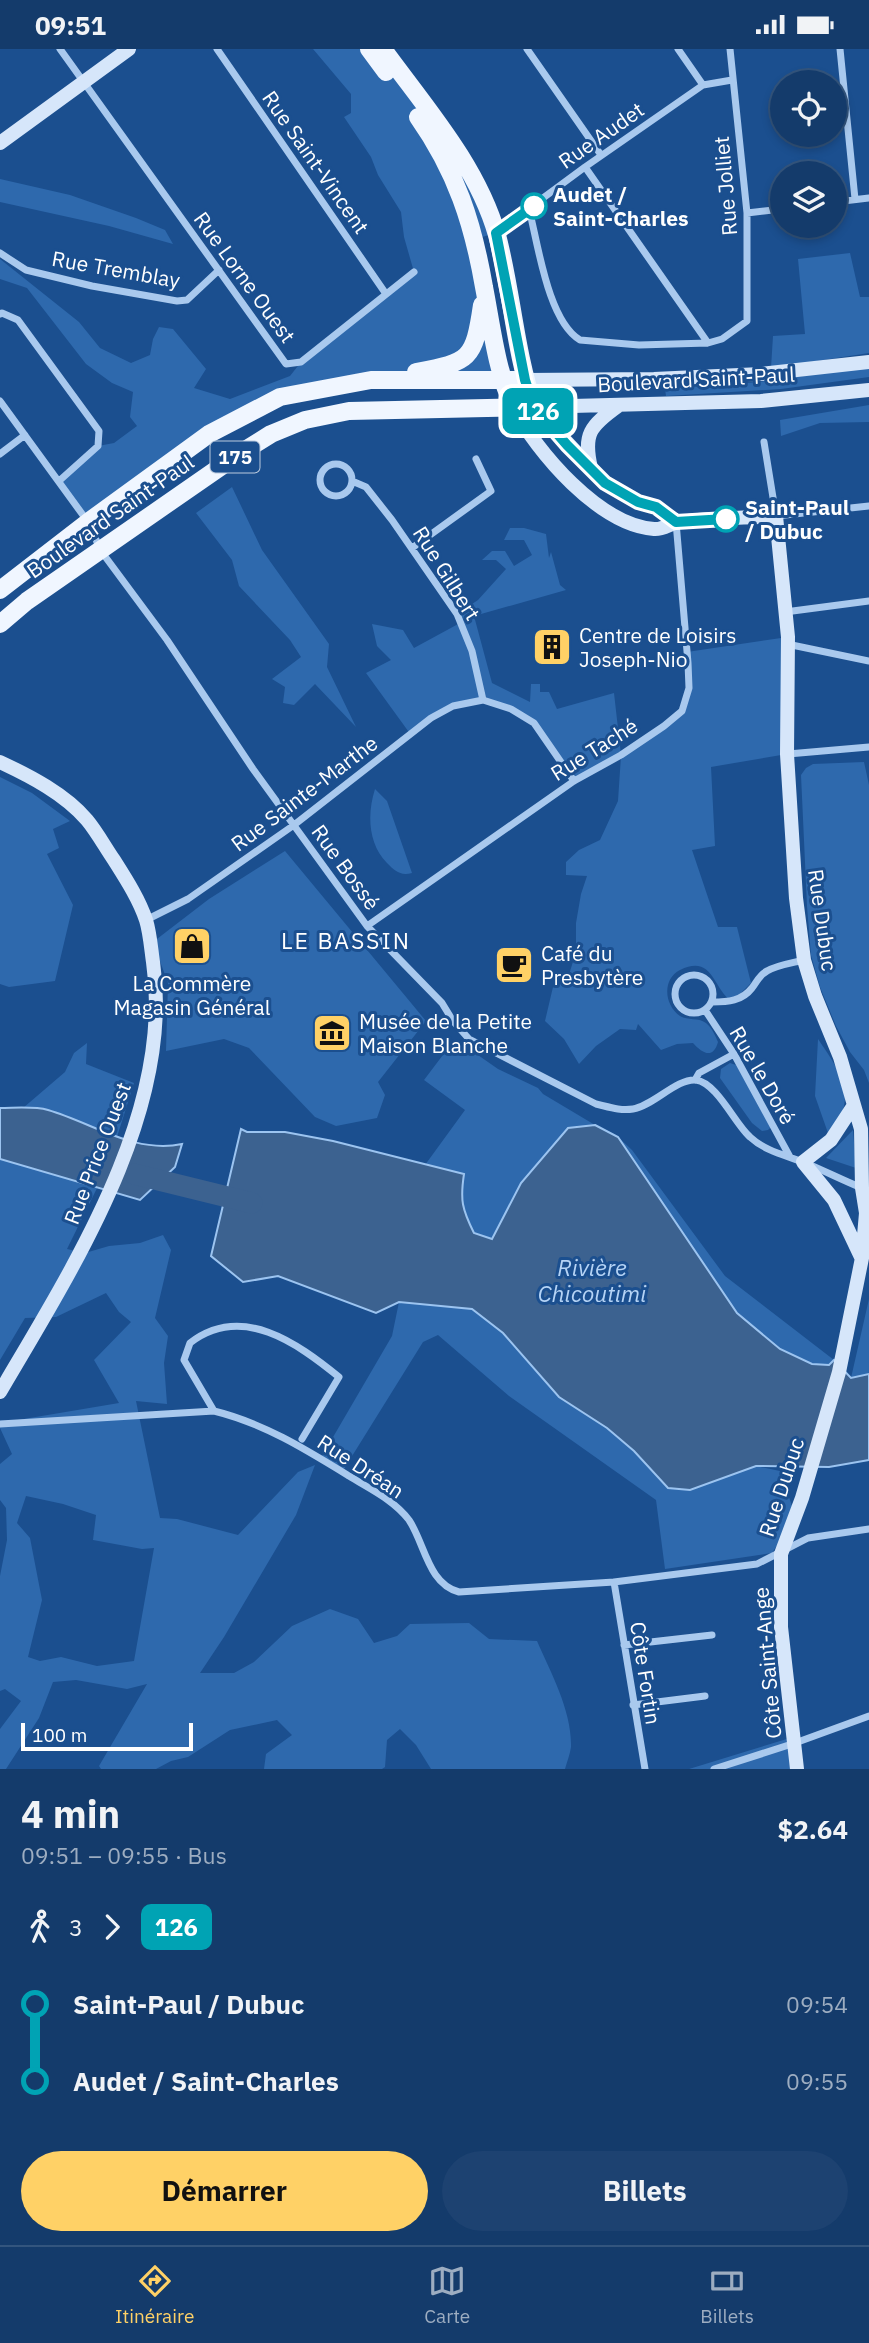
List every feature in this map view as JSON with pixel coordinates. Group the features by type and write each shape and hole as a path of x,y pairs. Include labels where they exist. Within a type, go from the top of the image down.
{"main road":[{"path":"369,49 429,133 452,171 465,203 502,381 513,407"},
{"path":"383,49 467,167 484,200 496,233 525,380 534,407"},
{"path":"371,380 439,369 461,361 475,345 484,287"},
{"name":"Boulevard Saint-Paul","path":"0,590 209,434 280,397 371,380 525,380"},
{"name":"Boulevard Saint-Paul","path":"0,624 27,601 239,454 271,434 305,420 349,411 534,407"}],"street":[{"name":"Rue Lorne Ouest","path":"60,49 286,364 301,362 414,272"},
{"path":"0,143 130,49"},
{"name":"Rue Saint-Vincent","path":"217,49 386,294"},
{"path":"527,49 601,155"},
{"path":"678,49 703,85"},
{"name":"Rue Jolliet","path":"708,343 722,339 747,321 747,213 730,49"},
{"path":"841,49 855,199"},
{"name":"Rue Audet","path":"496,233 601,155 703,85 732,80"},
{"path":"585,167 708,343"},
{"path":"847,200 869,198"},
{"path":"529,209 552,297 572,335 580,340 639,345 708,343"},
{"path":"747,213 770,210"},
{"name":"Rue Tremblay","path":"0,253 26,270 92,286 177,301 187,300 219,270"},
{"path":"0,314 18,320 99,431 99,446 59,481"},
{"name":"Boulevard Saint-Paul","path":"525,380 654,379 761,374 869,362"},
{"name":"Boulevard Saint-Paul","path":"534,407 761,401 869,390"},
{"name":"Rue Bossé","path":"0,401 88,522 101,551 167,640 367,926 442,1003 469,1039 596,1104 618,1109 636,1109 684,1082 695,1080 699,1073 734,1055"},
{"path":"592,470 586,449 588,437 594,426 618,406"},
{"path":"513,407 523,426 579,490 600,509 626,522 657,530 676,522 776,516 869,506"},
{"path":"534,407 592,470 624,495 656,507 676,522"},
{"path":"0,454 25,435"},
{"name":"Rue Dubuc","path":"764,442 776,516 785,612 787,754 796,898 804,960 815,996 840,1057 861,1129 862,1188 866,1213 862,1258 839,1372 802,1498 781,1554"},
{"path":"412,548 491,491 476,459"},
{"name":"Rue Gilbert","path":"334,464 345,466 352,475 352,481 348,491 339,496 328,495 319,483 324,468 334,464"},
{"name":"Rue Gilbert","path":"352,481 366,487 457,614 472,651 483,700"},
{"name":"Rue Taché","path":"367,926 574,781 621,755 664,726 681,711 689,688 676,522"},
{"path":"785,612 869,601"},
{"path":"787,644 869,661"},
{"path":"483,700 511,709 534,723 574,781"},
{"name":"Rue Sainte-Marthe","path":"146,920 188,899 294,825 430,718 453,706 483,700"},
{"path":"787,754 869,747"},
{"name":"Rue Price Ouest","path":"0,762 42,782 86,819 136,897 146,920 156,976 156,1006 149,1073 133,1130 79,1257 0,1392"},
{"path":"712,1002 730,1002 741,997 768,969 804,960"},
{"path":"692,975 703,976 713,990 712,1002 705,1010 687,1011 678,1003 676,991 681,980 692,975"},
{"name":"Rue le Doré","path":"705,1010 797,1160"},
{"path":"695,1080 714,1092 749,1137 765,1148 862,1188"},
{"path":"797,1160 831,1140 854,1105"},
{"path":"797,1160 834,1200 862,1258"},
{"path":"214,1411 184,1360 190,1342 214,1329 239,1325 275,1334 304,1348 339,1377 302,1439"},
{"name":"Rue Dréan","path":"0,1424 214,1411 243,1418 285,1437 391,1501 409,1521 439,1582 449,1590 459,1592 614,1582 757,1564 808,1538 869,1529"},
{"name":"Côte Saint-Ange","path":"781,1554 781,1627 797,1769"},
{"name":"Côte Fortin","path":"614,1582 645,1769"},
{"path":"624,1645 712,1635"},
{"path":"633,1705 705,1696"},
{"path":"714,1769 869,1716"}],"shaded area":[{"path":"313,49 383,49 445,134 496,233 475,239 502,381 371,380 280,397 88,522 59,481 98,446 114,443 137,426 130,417 133,392 112,383 86,364 27,288 0,279 0,259 79,322 100,348 131,363 150,355 159,327 173,329 206,369 194,388 230,399 290,376 301,362 414,272 404,237 401,212 378,175 371,157 344,117 351,113 351,94"},
{"path":"0,179 70,195 136,218 165,230 173,244 109,226 0,202"},
{"path":"850,253 860,297 869,297 869,353 771,368 773,336 805,334 798,259"},
{"path":"869,367 869,377 781,389 666,396 665,389 758,382"},
{"path":"869,405 869,422 820,423 781,436 780,420"},
{"path":"232,487 262,550 329,644 327,667 356,727 315,684 294,705 283,703 285,687 272,679 301,657 290,640 239,586 232,560 196,513"},
{"path":"510,528 524,528 546,534 549,558 551,552 560,585 566,590 474,616 492,683 530,702 531,684 540,684 540,692 549,692 557,709 614,693 621,755 682,711 689,688 687,652 788,637 787,754 711,767 715,846 692,850 718,927 737,927 751,983 736,998 730,1000 711,974 699,966 680,970 670,979 668,999 675,1011 680,1016 703,1021 713,1032 718,1042 710,1053 700,1050 693,1043 677,1044 661,1050 638,1024 636,1030 620,1029 596,1046 579,1064 564,1039 545,1021 553,987 567,981 576,952 576,923 587,876 566,875 566,862 579,850 600,840 618,801 621,756 574,781 534,723 483,700 453,706 411,735 366,673 391,660 377,646 372,624 403,630 414,648 460,623 457,614 478,600 506,569 496,560 482,560 492,551 505,551 514,566 532,555 524,540 504,540"},
{"path":"864,762 869,785 869,1083 864,1070 850,1052 836,1026 820,987 811,955 801,775 813,764"},
{"path":"0,777 32,793 70,821 53,829 59,848 47,854 73,905 55,981 9,987 0,984"},
{"path":"375,789 387,801 412,873 404,874 395,870 376,847 370,818"},
{"path":"285,851 426,1021 378,1082 385,1095 377,1118 336,1126 315,1117 249,1048 224,1039 166,1051 168,983 153,942 209,899"},
{"path":"455,1039 498,1069 538,1088 543,1094 595,1125 568,1128 521,1183 492,1239 474,1233 470,1225 463,1204 463,1174 425,1165 465,1110 424,1080"},
{"path":"818,1039 839,1073 845,1100 843,1110 828,1133 815,1096"},
{"path":"87,1043 86,1064 134,1083 117,1137 23,1108 65,1072 74,1053"},
{"path":"730,1063 736,1065 772,1126 768,1130 762,1131 752,1123 720,1078 721,1069"},
{"path":"853,1130 856,1168 826,1158"},
{"path":"618,1137 632,1150 725,1276 834,1360 829,1365 812,1364 780,1349 737,1313"},
{"path":"0,1159 44,1171 103,1176 67,1249 85,1253 109,1246 140,1243 163,1235 171,1250 155,1318 168,1336 164,1363 167,1404 136,1401 160,1518 177,1519 238,1535 298,1472 315,1465 296,1515 200,1673 234,1673 254,1662 292,1626 330,1609 358,1619 374,1643 397,1636 410,1624 469,1623 489,1639 537,1641 560,1693 568,1720 571,1747 565,1769 431,1769 416,1745 400,1729 387,1740 385,1767 382,1769 264,1769 266,1754 292,1735 277,1720 230,1730 188,1757 171,1761 156,1769 101,1769 99,1766 147,1684 127,1689 76,1680 53,1682 39,1718 6,1769 0,1769 0,1729 21,1701 5,1689 0,1691 0,1576 7,1540 6,1508 0,1500 0,1464 12,1454 0,1423 119,1403 94,1360 131,1322 119,1312 106,1293 56,1317 25,1318 0,1360","holes":["26,1496 96,1515 93,1540 142,1549 154,1548 134,1661 97,1666 61,1657 40,1661 28,1657 42,1600 30,1538 17,1523"]},
{"path":"869,1299 869,1374 851,1378"},
{"path":"399,1302 472,1309 503,1333 559,1397 607,1428 634,1451 691,1490 756,1466 780,1471 792,1506 782,1538 772,1553 665,1569 656,1500 509,1396 438,1335 423,1342 344,1469 322,1456 392,1336"},
{"path":"790,1738 794,1769 689,1769"}],"water":[{"path":"0,1108 43,1109 114,1136 147,1145 182,1144 175,1167 140,1200 0,1159"},
{"name":"Rivière Chicoutimi","path":"595,1125 618,1137 737,1313 780,1349 812,1364 829,1365 834,1360 851,1378 869,1374 869,1460 829,1467 756,1466 690,1490 668,1488 634,1451 607,1428 559,1397 503,1333 472,1309 399,1302 376,1313 278,1276 243,1282 211,1256 241,1129 247,1132 285,1132 333,1141 464,1174 463,1204 470,1225 474,1233 492,1239 521,1183 568,1128"}],"waterway":[{"name":"Rivière Chicoutimi","path":"134,1174 252,1203"}],"bus line":[{"name":"126","path":"534,206 496,233 525,380 534,407 605,483 624,495 656,507 676,522 726,519"}],"place":[{"name":"Audet / Saint-Charles","path":"534,206"},
{"name":"Saint-Paul / Dubuc","path":"726,519"},
{"name":"Centre de Loisirs Joseph-Nio","path":"552,647"},
{"name":"La Commère Magasin Général","path":"192,946"},
{"name":"Café du Presbytère","path":"514,965"},
{"name":"Musée de la Petite Maison Blanche","path":"332,1033"}],"district":[{"name":"LE BASSIN","path":"346,940"}]}
